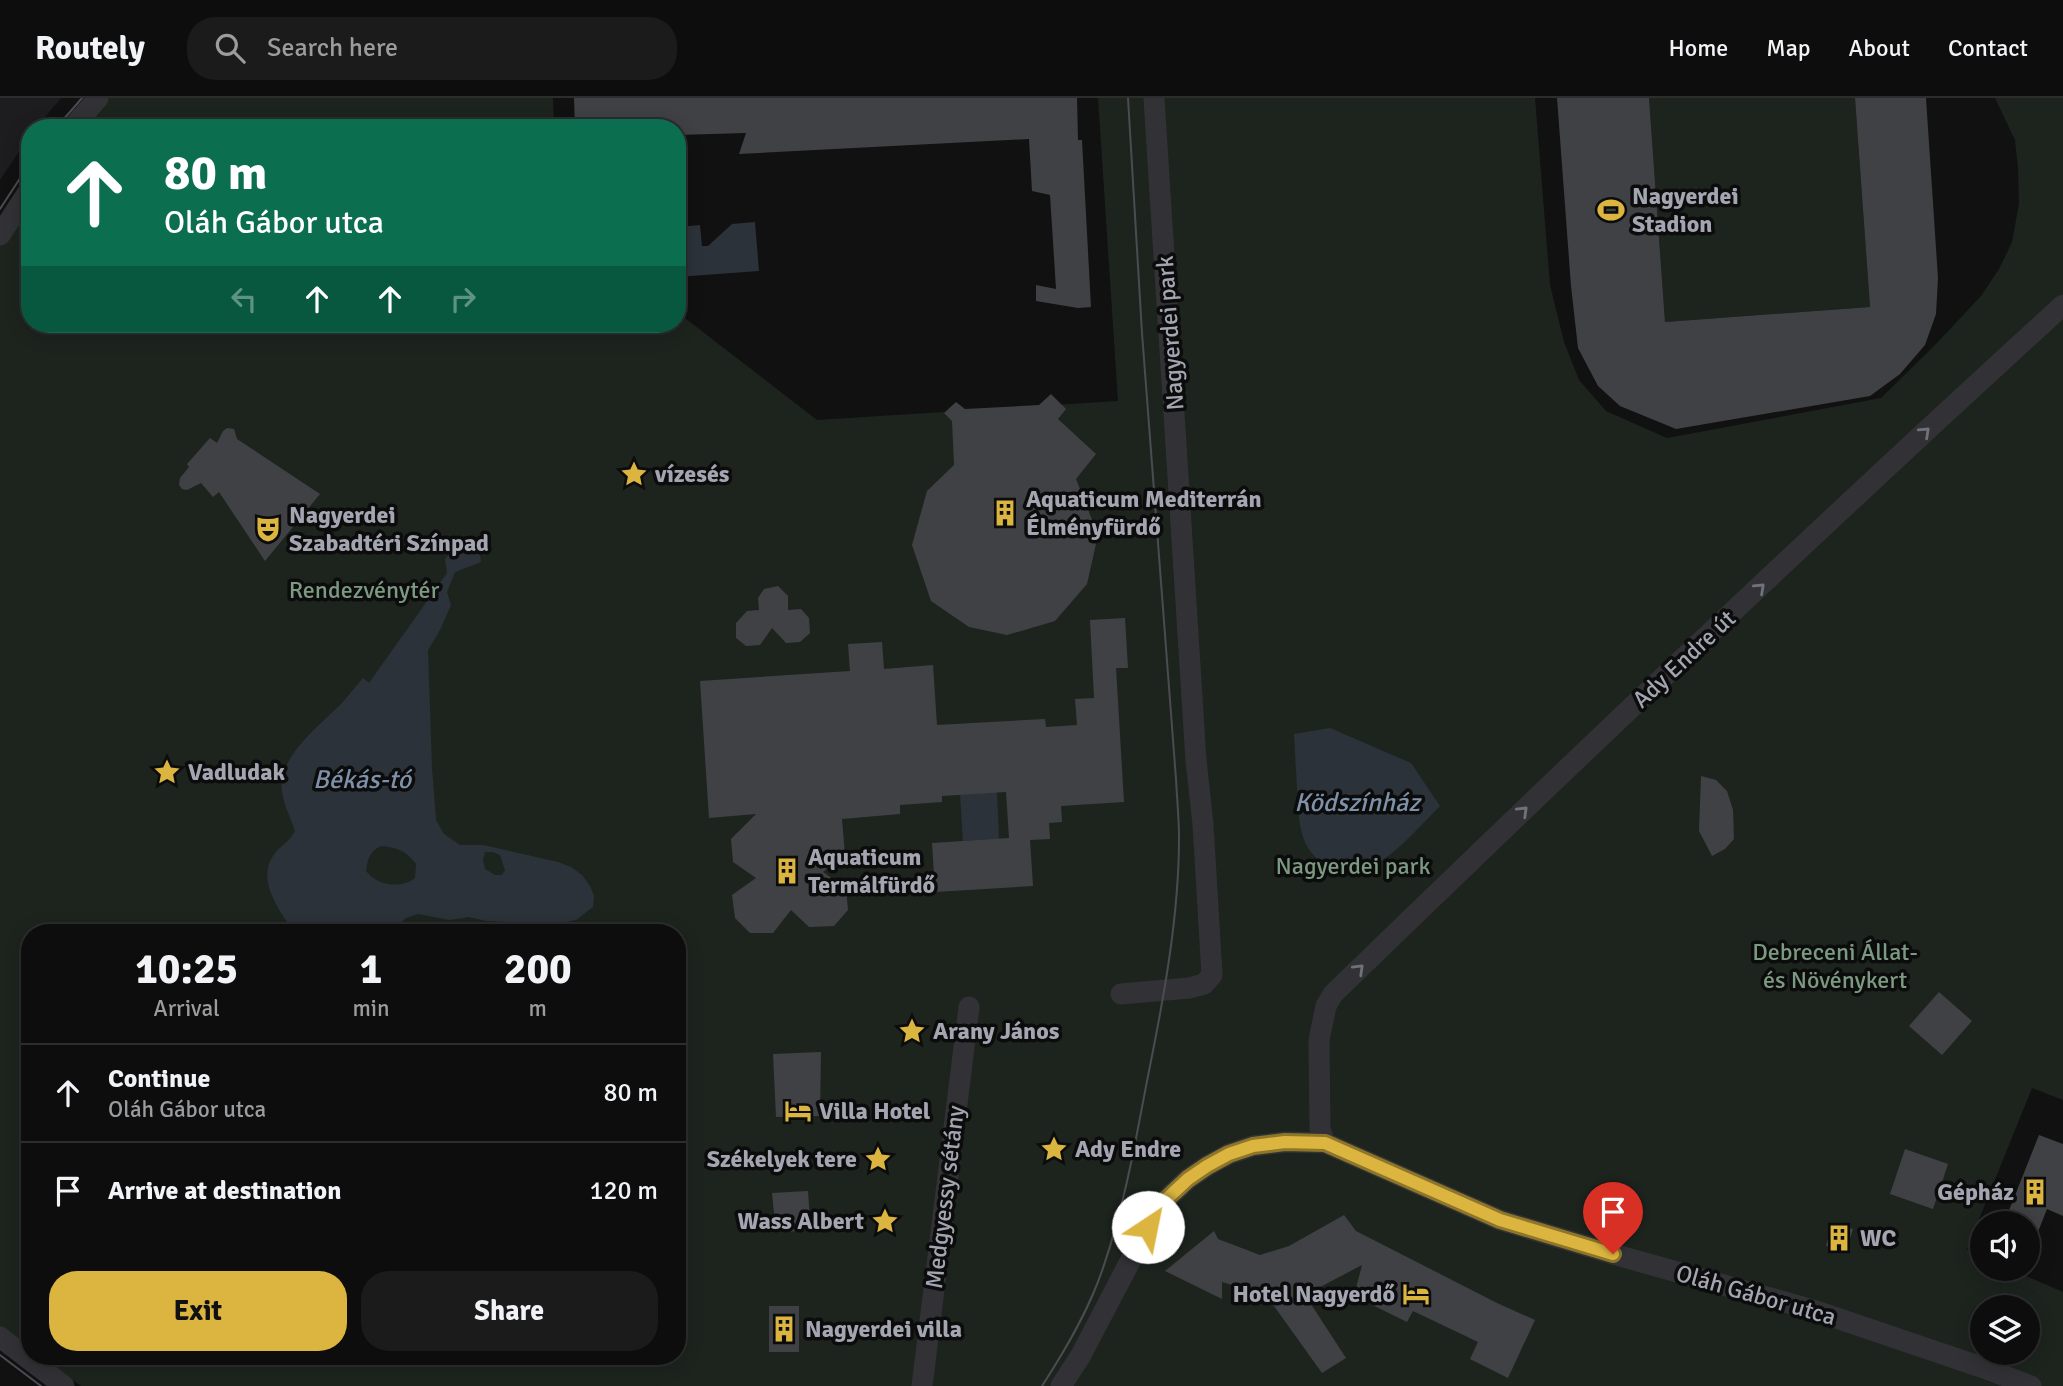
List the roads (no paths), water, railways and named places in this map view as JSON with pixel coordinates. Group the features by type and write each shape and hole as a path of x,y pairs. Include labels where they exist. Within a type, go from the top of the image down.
{"street":[{"path":"80,119 97,98"},
{"name":"Nagyerdei park","path":"1121,994 1189,988 1204,984 1212,975 1154,98"},
{"path":"0,234 21,202"},
{"name":"Ady Endre út","path":"1325,1143 1320,1129 1319,1040 1326,1006 1333,994 1975,385 2063,305"},
{"name":"Medgyessy sétány","path":"922,1386 969,1007"},
{"path":"1061,1386 1159,1206 1198,1172 1229,1154 1253,1146 1285,1142 1325,1143"},
{"name":"Oláh Gábor utca","path":"1325,1143 1500,1220 1813,1310 2031,1386"},
{"path":"0,1337 21,1353"},
{"path":"37,1365 64,1386"}],"water":[{"path":"755,222 759,271 686,276 686,226 700,225 702,246 708,246 732,224"},
{"name":"Békás-tó","path":"455,547 480,555 481,562 455,572 447,592 451,605 428,650 436,820 444,834 460,845 483,845 571,867 582,875 590,886 594,896 593,907 576,920 555,924 487,921 468,917 450,920 418,914 398,924 289,924 272,896 267,876 273,856 295,831 281,786 285,768 298,747 363,678 369,683 447,573 445,559","holes":["381,846 405,853 416,864 415,878 397,885 383,883 366,871 368,859 374,851","485,852 500,855 505,870 502,875 495,875 485,869"]},
{"name":"Ködszínház","path":"1330,728 1411,763 1440,806 1393,852 1363,869 1340,869 1326,864 1308,848 1300,826 1294,734"},
{"path":"997,792 999,839 963,841 960,794"}],"tram line":[{"path":"64,119 82,98"},
{"path":"1042,1386 1091,1299 1117,1222 1159,1021 1176,899 1178,809 1142,333 1128,98"},
{"path":"0,209 21,177"},
{"path":"0,1355 41,1386"}],"place":[{"name":"Nagyerdei Stadion","path":"1611,210"},
{"name":"vízesés","path":"634,474"},
{"name":"Aquaticum Mediterrán Élményfürdő","path":"1005,513"},
{"name":"Nagyerdei Szabadtéri Színpad","path":"268,529"},
{"name":"Vadludak","path":"167,772"},
{"name":"Aquaticum Termálfürdő","path":"787,871"},
{"name":"Arany János","path":"912,1031"},
{"name":"Villa Hotel","path":"798,1111"},
{"name":"Ady Endre","path":"1054,1149"},
{"name":"Székelyek tere","path":"878,1159"},
{"name":"Gépház","path":"2035,1192"},
{"name":"Wass Albert","path":"885,1221"},
{"name":"WC","path":"1839,1238"},
{"name":"Hotel Nagyerdő","path":"1416,1294"},
{"name":"Nagyerdei villa","path":"784,1329"}],"park label":[{"name":"Rendezvénytér","path":"364,590"},
{"name":"Debreceni Állat- és Növénykert","path":"1835,966"}]}
